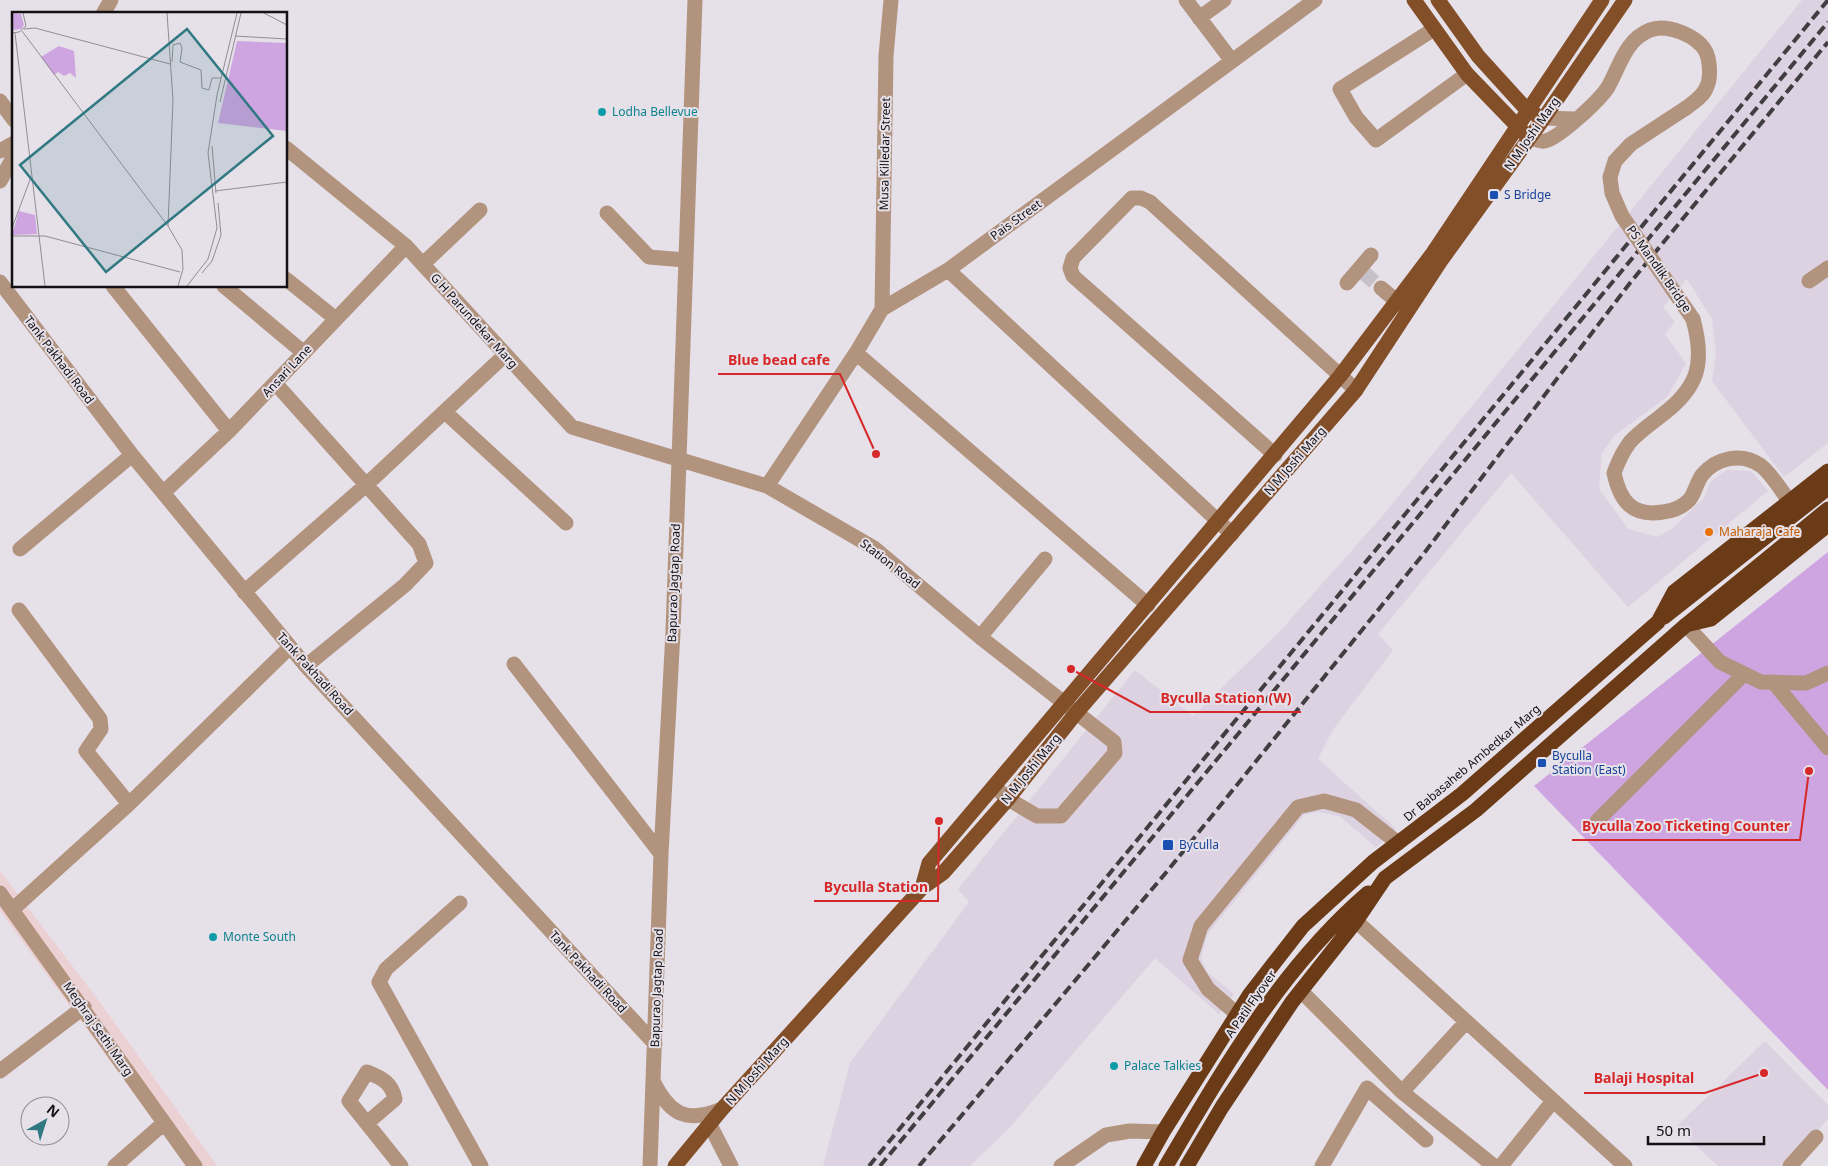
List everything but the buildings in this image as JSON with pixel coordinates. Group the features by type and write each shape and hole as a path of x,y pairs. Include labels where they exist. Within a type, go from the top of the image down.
{"highway":[{"name":"Dr Babasaheb Ambedkar Marg","path":"1144,1166 1163,1132 1250,994 1303,926 1373,862 1462,794 1658,622 1674,592 1828,471"},
{"path":"1658,622 1828,488"},
{"name":"A Patil Flyover","path":"1166,1166 1207,1097 1275,994 1313,945 1351,916 1385,878 1476,810 1686,625 1828,509"},
{"path":"1686,625 1711,619 1828,525"},
{"path":"1187,1166 1222,1106 1351,916"}],"main road":[{"path":"1414,0 1467,74 1517,128 1530,138"},
{"path":"1438,0 1478,56 1527,110 1544,118"},
{"name":"N M Joshi Marg","path":"675,1166 722,1109 922,888 944,873 1008,799 1070,708 1148,605 1220,522 1340,376 1432,253 1602,0"},
{"name":"N M Joshi Marg","path":"922,888 929,863 994,786 1070,708 1232,534 1356,390 1442,258 1530,138 1625,0"},
{"path":"1296,429 1310,442"}],"street":[{"name":"Bapurao Jagtap Road","path":"650,1166 661,854 673,632 677,460 695,0"},
{"name":"Musa Killedar Street","path":"882,309 886,56 891,0"},
{"path":"1186,0 1232,61"},
{"path":"1199,18 1224,0"},
{"name":"Pais Street","path":"767,486 856,353 882,309 948,270 1315,0"},
{"name":"PS Mandlik Bridge","path":"1575,118 1598,101 1608,87 1624,54 1636,38 1651,29 1671,28 1689,36 1706,52 1710,70 1707,86 1698,99 1631,144 1616,161 1610,177 1612,193 1622,216 1693,319 1700,344 1697,370 1689,389 1678,403 1630,442 1614,473 1618,490 1629,506 1648,514 1674,511 1690,499 1702,476 1716,462 1737,456 1760,466 1790,501"},
{"path":"1434,29 1340,90 1356,117 1376,140 1467,74"},
{"path":"0,101 12,117"},
{"path":"1544,118 1575,118"},
{"path":"1530,138 1545,141 1561,133 1575,118"},
{"path":"0,151 12,144"},
{"name":"G H Parundekar Marg","path":"288,150 406,246 572,427 677,460"},
{"path":"0,181 12,160"},
{"path":"1275,455 1073,276 1070,268 1073,258 1132,198 1141,198 1150,202 1356,390"},
{"path":"423,264 480,210"},
{"path":"607,214 648,257 685,260"},
{"name":"Ansari Lane","path":"164,492 276,384 406,246"},
{"path":"1347,283 1361,270 1371,255"},
{"path":"1809,281 1828,268"},
{"path":"948,270 1232,534"},
{"path":"288,281 336,319"},
{"name":"Tank Pakhadi Road","path":"0,282 132,455 306,666 655,1044"},
{"path":"116,288 229,431"},
{"path":"226,288 304,353"},
{"path":"1381,288 1407,310"},
{"path":"856,353 1148,605"},
{"path":"244,592 366,485 505,355"},
{"path":"276,384 419,544 426,563 405,585 306,666"},
{"path":"445,412 566,523"},
{"path":"20,549 132,455"},
{"name":"Station Road","path":"677,460 767,486 874,548 980,637 1114,742 1115,754 1061,816 1036,816 1008,799 994,786"},
{"path":"980,637 1045,559"},
{"path":"19,610 100,719 101,729 86,751 129,804"},
{"path":"1686,625 1720,662 1761,682 1806,683 1828,673"},
{"path":"13,909 129,804 290,647"},
{"path":"514,664 661,854"},
{"path":"1597,822 1744,674"},
{"path":"1773,682 1828,748"},
{"path":"1237,1014 1208,989 1190,960 1201,926 1298,807 1324,801 1356,810 1398,843"},
{"name":"Meghraj Sethi Marg","path":"0,893 84,1007 195,1166"},
{"path":"460,903 386,969 379,982 482,1166"},
{"path":"1351,916 1624,1166"},
{"path":"1301,991 1402,1092 1494,1166"},
{"path":"0,1071 84,1007"},
{"path":"1402,1092 1466,1022"},
{"path":"653,1082 662,1099 675,1110 688,1116 704,1117 722,1109"},
{"path":"1322,1166 1367,1088 1426,1140"},
{"path":"1501,1166 1553,1101"},
{"path":"114,1166 164,1123"},
{"path":"367,1123 401,1166"},
{"path":"710,1125 732,1166"},
{"path":"1061,1166 1106,1135 1130,1131 1163,1132"},
{"path":"1790,1166 1816,1138"}],"shaded area":[{"path":"1802,0 1828,0 1828,443 1784,477 1712,381 1716,354 1712,319 1687,279 1663,307 1675,322 1665,334 1686,363 1668,396 1615,435 1602,453 1599,489 1628,529 1657,537 1672,529 1703,499 1711,481 1727,470 1751,471 1768,491 1628,607 1511,473 1378,634 1393,650 1332,731 1318,759 1396,829 1376,847 1339,816 1318,812 1304,815 1207,935 1201,958 1206,971 1234,994 1219,1014 1155,958 1010,1127 970,1166 823,1166 850,1063 969,902 958,889 1135,670 1193,716 1281,630 1385,513"},
{"path":"1828,552 1828,1090 1534,786"},
{"path":"0,871 99,1001 217,1166 187,1166 0,911"},
{"path":"1765,1041 1828,1105 1828,1119 1785,1166 1718,1166 1676,1127"}],"tunnel":[{"path":"1363,272 1381,288"}],"railway":[{"path":"869,1166 1828,0"},
{"path":"880,1166 1828,22"},
{"path":"919,1166 1169,869 1425,552 1630,283 1828,42"}],"place":[{"name":"Lodha Bellevue","path":"602,112"},
{"name":"S Bridge","path":"1494,195"},
{"name":"Blue bead cafe","path":"876,454"},
{"name":"Maharaja Cafe","path":"1709,532"},
{"name":"Byculla Station (W)","path":"1071,669"},
{"name":"Byculla Station (East)","path":"1542,763"},
{"name":"Byculla Zoo Ticketing Counter","path":"1809,771"},
{"name":"Byculla Station","path":"939,821"},
{"name":"Byculla","path":"1168,845"},
{"name":"Monte South","path":"213,937"},
{"name":"Palace Talkies","path":"1114,1066"},
{"name":"Balaji Hospital","path":"1764,1073"}]}
